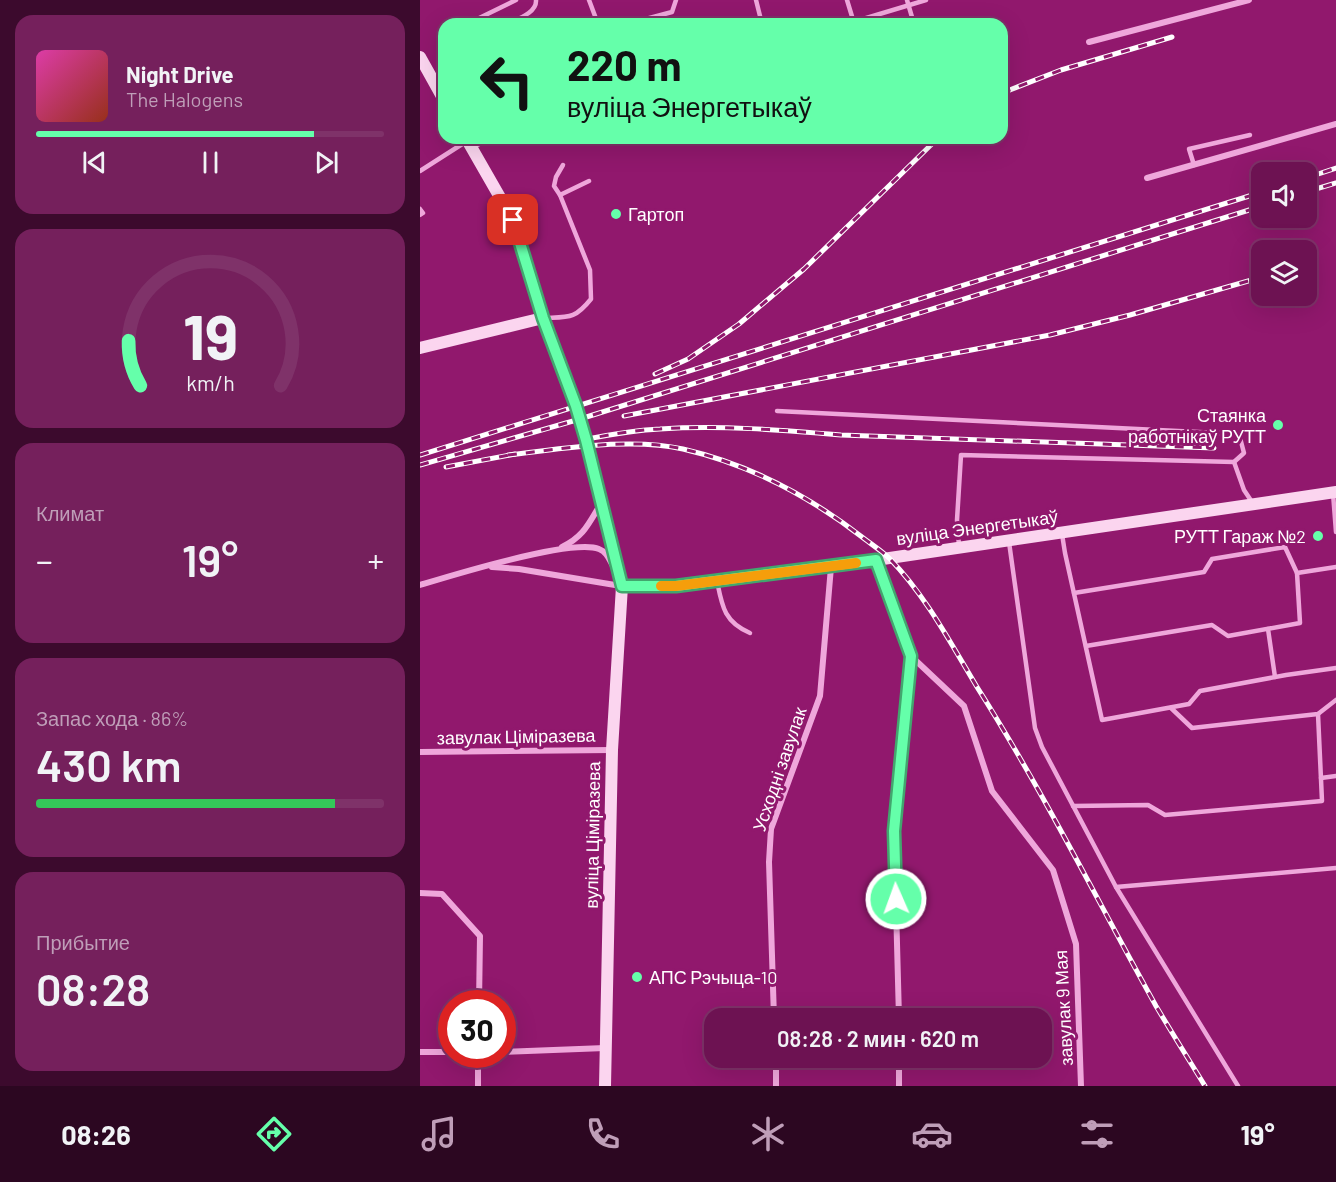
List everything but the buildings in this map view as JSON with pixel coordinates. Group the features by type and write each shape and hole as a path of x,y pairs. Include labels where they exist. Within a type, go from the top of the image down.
{"main road":[{"path":"420,57 438,89"},
{"name":"вуліца Ціміразева","path":"469,144 513,220 543,318 576,406 622,586 612,750 605,1086"},
{"path":"420,348 543,318"},
{"name":"вуліца Энергетыкаў","path":"622,586 676,586 831,566 1009,542 1335,492"}],"street":[{"path":"1089,42 1249,0"},
{"path":"1147,178 1336,123"},
{"path":"558,549 577,540 602,502"},
{"path":"420,585 482,567 558,549 579,547 597,548 606,553 622,586"},
{"path":"876,560 911,656 894,831 899,1008"},
{"name":"Усходні завулак","path":"774,1008 769,862 771,829 820,696 831,566"},
{"path":"482,567 519,568 622,586"},
{"name":"завулак 9 Мая","path":"911,656 964,706 992,791 1053,870 1076,944 1081,1086"},
{"name":"завулак Ціміразева","path":"420,752 612,750"},
{"path":"420,893 442,894 480,936 479,990"},
{"path":"516,1051 606,1048"},
{"path":"420,1052 438,1052"},
{"path":"478,1068 478,1086"},
{"path":"776,1068 777,1086"},
{"path":"899,1068 899,1086"}],"lane":[{"path":"479,18 516,0"},
{"path":"519,18 533,11 536,0"},
{"path":"589,0 596,18"},
{"path":"650,18 672,12 676,0"},
{"path":"756,0 760,18"},
{"path":"847,0 852,18"},
{"path":"866,18 908,2 926,0"},
{"path":"908,2 912,18"},
{"path":"1194,165 1190,149 1250,135"},
{"path":"420,171 465,144"},
{"path":"543,318 567,317 580,313 591,299 590,270 560,195 554,186 563,165"},
{"path":"560,195 589,181"},
{"path":"420,209 423,213 420,215"},
{"path":"777,411 1239,434 1244,453 1234,462 961,455 957,520 959,549"},
{"path":"1234,462 1244,490 1253,505"},
{"path":"1335,492 1336,532"},
{"path":"1062,534 1102,720 1189,704 1200,691 1336,668"},
{"path":"1009,542 1035,728 1042,747 1116,887 1238,1086"},
{"path":"1074,593 1204,572 1212,559 1285,547 1297,573 1300,623 1228,636 1212,625 1086,646"},
{"path":"1297,573 1336,567"},
{"path":"717,581 726,614 737,628 750,633"},
{"path":"1268,629 1275,677"},
{"path":"1171,708 1192,728 1318,714 1336,700"},
{"path":"1073,806 1148,805 1165,815 1322,801 1318,714"},
{"path":"1321,777 1336,776"},
{"path":"1116,887 1336,868"}],"railway":[{"path":"1008,91 1061,70 1172,37"},
{"path":"655,374 688,359 739,324 804,269 932,144"},
{"path":"1317,174 1336,168"},
{"path":"1317,189 1336,183"},
{"path":"420,455 1251,195"},
{"path":"420,465 580,419 1251,209"},
{"path":"624,416 1050,335 1251,280"},
{"path":"582,440 650,430 728,428 841,435 1214,448"},
{"path":"508,455 619,444 662,446 707,455 731,463 799,495 842,522 887,556 903,573 948,637 1047,806 1156,1006 1205,1086"},
{"path":"446,467 515,454"}],"slow traffic":[{"path":"661,586 856,563"}],"place":[{"name":"Гартоп","path":"616,214"},
{"name":"Стаянка работнікаў РУТТ","path":"1278,425"},
{"name":"РУТТ Гараж №2","path":"1318,536"},
{"name":"АПС Рэчыца-10","path":"637,977"}],"route":[{"path":"513,220 543,318 576,406 622,586 676,586 876,560 911,656 894,831 896,899"}]}
